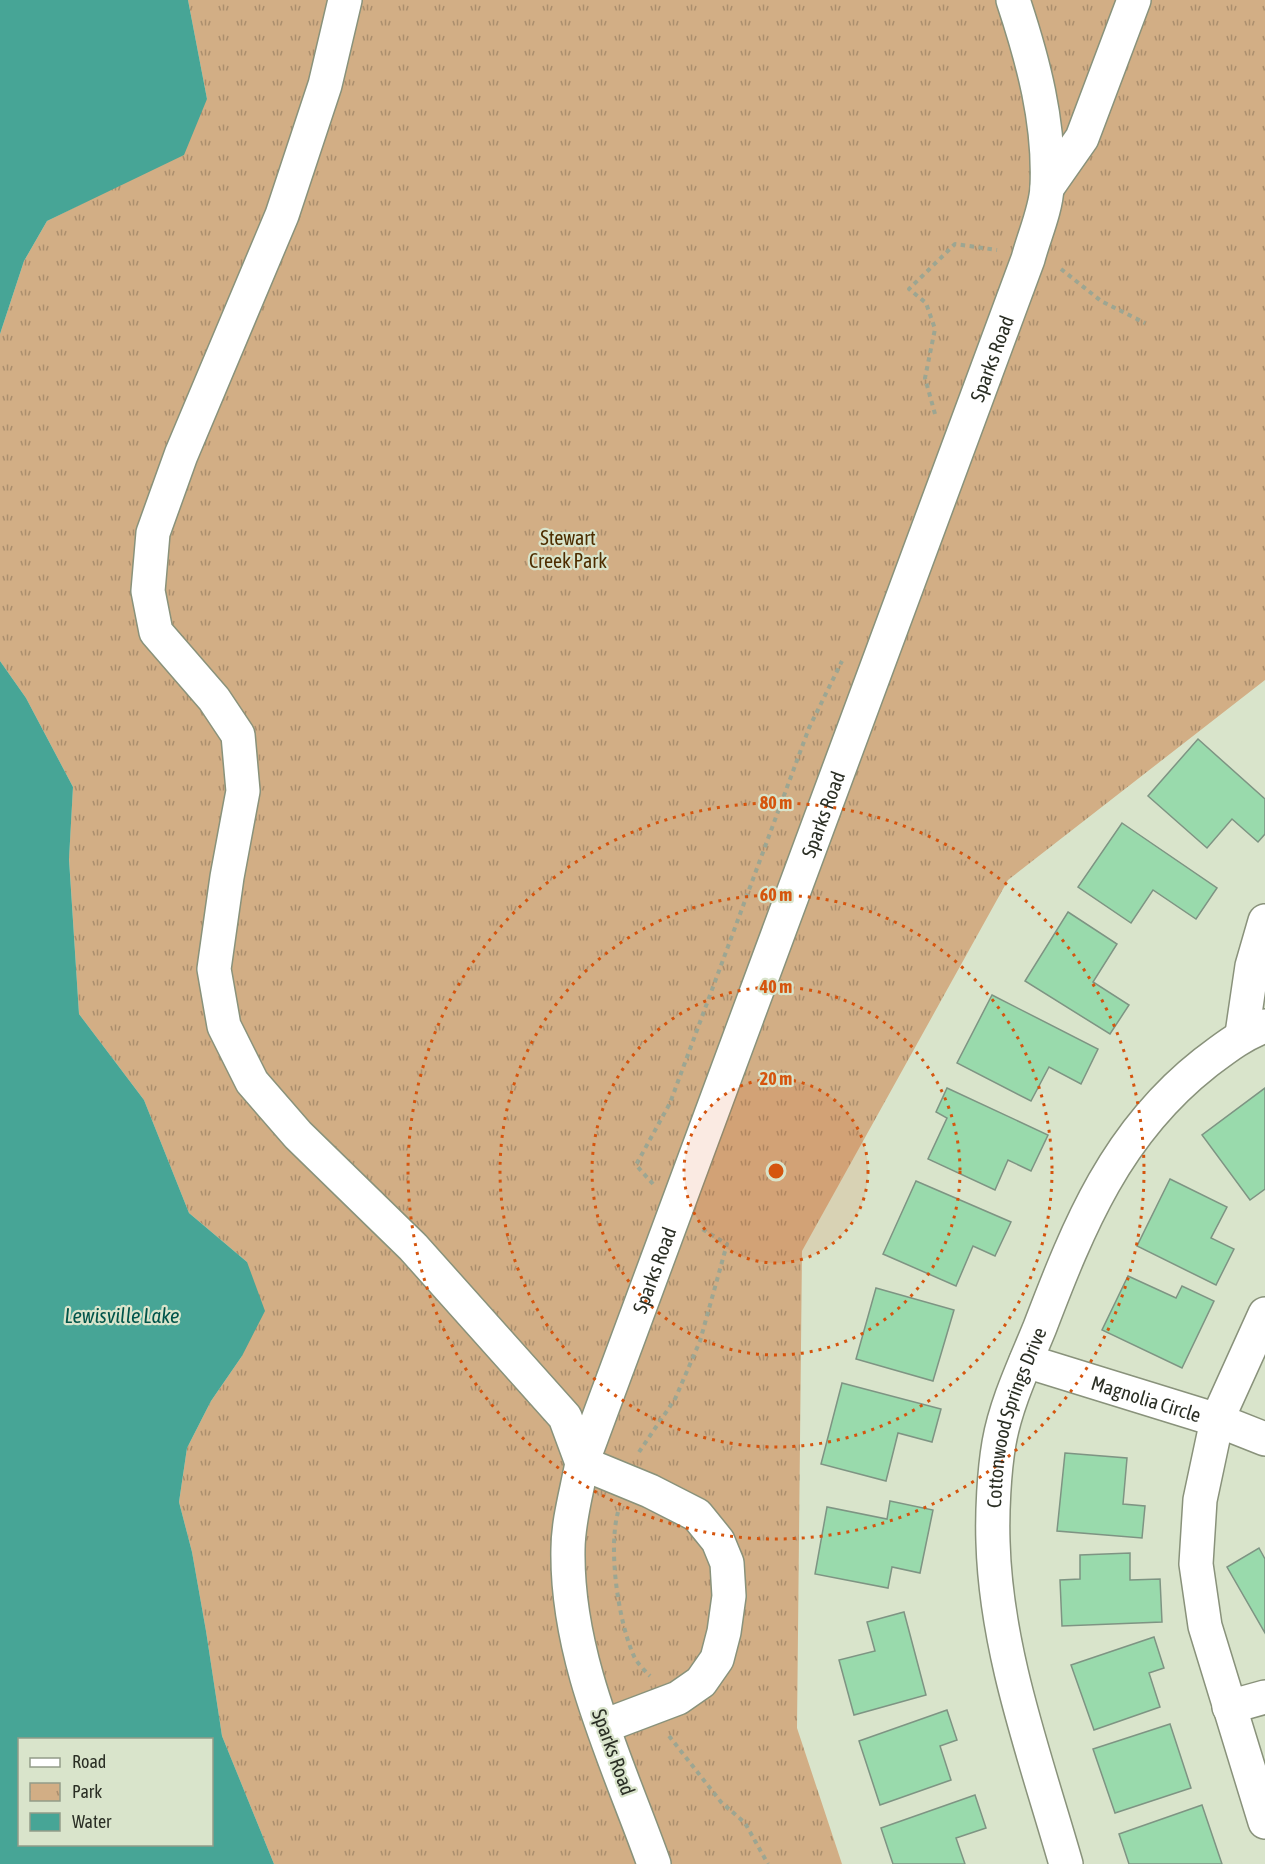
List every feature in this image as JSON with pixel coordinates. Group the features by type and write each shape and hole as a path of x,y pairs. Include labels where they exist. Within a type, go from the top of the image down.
{"street":[{"path":"345,0 325,85 282,215 181,455 153,533 148,591 156,632 214,699 238,735 243,791 227,877 214,969 224,1026 252,1082 298,1135 413,1247 565,1417 582,1463 697,1515 718,1541 727,1563 729,1596 717,1659 701,1682 678,1698 656,1708 604,1726"},
{"name":"Sparks Road","path":"654,1864 585,1674 571,1607 567,1547 582,1463 1024,270 1047,188 1043,119 1033,59 1013,0"},
{"path":"1047,188 1082,138 1134,0"},
{"path":"1253,1030 1252,966 1265,921"},
{"name":"Cottonwood Springs Drive","path":"1066,1864 1015,1688 999,1612 993,1541 999,1444 1026,1361 1088,1208 1130,1139 1159,1103 1253,1030"},
{"path":"1265,1314 1217,1420 1200,1500 1196,1564 1205,1626 1265,1822"},
{"name":"Magnolia Circle","path":"1026,1361 1217,1420 1265,1439"},
{"path":"1229,1707 1265,1697"}],"path":[{"path":"936,418 925,378 935,329 927,303 909,289 955,244 999,251"},
{"path":"1061,269 1101,301 1145,323"},
{"path":"655,1186 636,1165 670,1102 809,728 846,654"},
{"path":"700,1228 727,1244 700,1341 675,1399 633,1461 625,1481 615,1523 615,1560 623,1624 634,1657 656,1684 656,1708 669,1734 693,1769 721,1802 745,1823 768,1864"}],"green space":[{"name":"Stewart Creek Park","path":"188,0 1265,0 1265,680 1008,880 802,1251 797,1728 842,1864 274,1864 222,1736 192,1552 179,1502 187,1448 211,1401 242,1356 247,1262 189,1213 144,1100 79,1014 69,858 73,787 26,698 0,661 0,334 24,261 47,221 103,193 207,99"}],"water":[{"path":"0,0 188,0 207,99 184,155 47,221 24,261 0,334"},
{"name":"Lewisville Lake","path":"0,661 26,698 73,787 69,859 79,1014 144,1100 189,1213 247,1262 265,1311 242,1356 211,1401 187,1448 179,1502 192,1552 222,1736 274,1864 0,1864"}],"building":[{"path":"1198,739 1265,799 1265,834 1258,842 1232,819 1207,848 1148,796"},
{"path":"1122,823 1217,888 1196,919 1153,890 1131,923 1078,887"},
{"path":"1068,912 1117,944 1093,982 1129,1005 1110,1034 1025,981"},
{"path":"992,995 1098,1049 1081,1084 1049,1067 1031,1101 957,1063"},
{"path":"947,1088 1048,1135 1031,1171 1008,1160 995,1190 928,1159 947,1118 936,1112"},
{"path":"1265,1088 1265,1189 1250,1200 1202,1135"},
{"path":"1170,1179 1227,1207 1211,1238 1234,1249 1216,1285 1137,1246"},
{"path":"916,1181 1011,1222 995,1256 973,1246 956,1286 883,1254"},
{"path":"1128,1276 1176,1298 1182,1286 1214,1301 1182,1368 1102,1330"},
{"path":"876,1288 954,1310 933,1381 856,1359"},
{"path":"842,1383 941,1409 932,1442 898,1433 886,1481 821,1464"},
{"path":"1065,1453 1127,1458 1123,1504 1145,1506 1142,1538 1057,1531"},
{"path":"890,1501 933,1510 920,1573 892,1567 888,1588 815,1574 827,1507 887,1519"},
{"path":"1259,1548 1265,1559 1265,1633 1227,1567"},
{"path":"1130,1553 1130,1580 1160,1579 1162,1622 1062,1626 1060,1580 1080,1579 1080,1555"},
{"path":"904,1612 926,1695 854,1715 839,1660 875,1651 867,1622"},
{"path":"1154,1637 1164,1668 1149,1673 1160,1707 1094,1730 1071,1665"},
{"path":"947,1710 957,1740 940,1746 951,1780 880,1805 859,1741"},
{"path":"1170,1724 1191,1788 1115,1813 1093,1749"},
{"path":"975,1795 986,1828 956,1838 965,1864 893,1864 881,1828"},
{"path":"1202,1805 1222,1864 1129,1864 1119,1834"}]}
